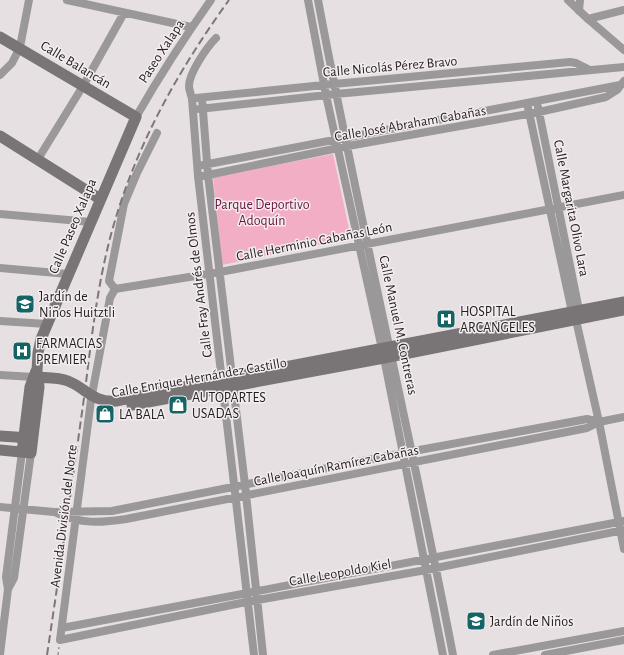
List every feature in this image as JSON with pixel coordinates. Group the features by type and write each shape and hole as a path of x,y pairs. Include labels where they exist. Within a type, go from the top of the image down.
{"main road":[{"name":"Calle Balancán","path":"0,37 136,117"},
{"name":"Calle Paseo Xalapa","path":"26,453 30,387 36,375 40,346 47,324 136,117"},
{"path":"0,136 100,200"},
{"name":"Calle Enrique Hernández Castillo","path":"36,375 70,382 91,398 104,401 116,401 228,383 576,314 624,302"},
{"name":"Calle Enrique Hernández Castillo","path":"576,314 624,310"},
{"path":"0,436 28,438"},
{"path":"0,450 26,453"}],"street":[{"path":"0,75 12,63 20,48 29,0"},
{"path":"67,0 191,27"},
{"name":"Paseo Xalapa","path":"136,117 191,27 211,0"},
{"name":"Calle Manuel M. Contreras","path":"308,0 326,95 359,246 413,452 453,655"},
{"name":"Calle Manuel M. Contreras","path":"318,0 336,94 368,244 405,464 443,655"},
{"path":"568,0 624,50"},
{"path":"580,0 580,12"},
{"path":"588,19 624,10"},
{"path":"38,160 83,86 124,13"},
{"name":"Calle Fray Andrés de Olmos","path":"216,38 205,50 192,75 189,87 192,99 198,176 209,274 245,485 263,655"},
{"name":"Calle Nicolás Pérez Bravo","path":"192,99 570,62 576,63 588,70"},
{"name":"Calle Nicolás Pérez Bravo","path":"193,109 624,67"},
{"name":"Calle José Abraham Cabañas","path":"198,166 336,138 527,103 622,83"},
{"name":"Calle José Abraham Cabañas","path":"198,176 348,146 540,112 606,97 612,94 622,83"},
{"name":"Calle Fray Andrés de Olmos","path":"202,98 208,175 220,272 236,498 246,602 254,655"},
{"name":"Calle Margarita Olivo Lara","path":"537,101 540,112 554,209"},
{"name":"Calle Margarita Olivo Lara","path":"527,103 554,209 599,422 622,521 624,549"},
{"path":"91,398 110,298 115,289 109,281 124,204 137,173 157,133"},
{"name":"Calle Herminio Cabañas León","path":"115,289 220,272 624,195"},
{"path":"0,214 91,222"},
{"path":"0,268 68,274"},
{"path":"0,321 47,324"},
{"path":"0,375 36,375"},
{"name":"Avenida División del Norte","path":"60,640 91,398"},
{"name":"Calle Joaquín Ramírez Cabañas","path":"77,516 86,522 110,522 533,440 587,428 599,422 624,417"},
{"name":"Calle Joaquín Ramírez Cabañas","path":"77,516 112,511 403,453 586,419 599,422"},
{"path":"531,429 533,440"},
{"path":"472,440 473,451"},
{"name":"Calle Paseo Xalapa","path":"8,589 6,577 9,548 26,453"},
{"name":"Calle Paseo Xalapa","path":"0,654 3,604 8,589 14,578 24,510 26,453"},
{"path":"341,466 343,477"},
{"path":"304,473 306,484"},
{"path":"155,502 157,513"},
{"path":"0,507 54,512 77,516"},
{"name":"Calle Leopoldo Kiel","path":"62,628 246,592 425,560 622,521"},
{"name":"Calle Leopoldo Kiel","path":"60,640 256,600 426,570 622,530"},
{"path":"0,547 19,548"},
{"path":"493,655 624,631"},
{"path":"545,655 563,653 624,640"},
{"path":"560,643 563,653"}],"green space":[{"name":"Parque Deportivo Adoquín","path":"333,154 351,238 222,265 213,177"}],"railway":[{"path":"47,655 96,305 110,237 138,157 164,102 195,50 229,0"}],"place":[{"name":"Jardín de Niños Huitztli","path":"25,304"},
{"name":"HOSPITAL ARCANGELES","path":"446,319"},
{"name":"FARMACIAS PREMIER","path":"22,351"},
{"name":"AUTOPARTES USADAS","path":"178,405"},
{"name":"LA BALA","path":"105,414"},
{"name":"Jardín de Niños","path":"476,621"}]}
